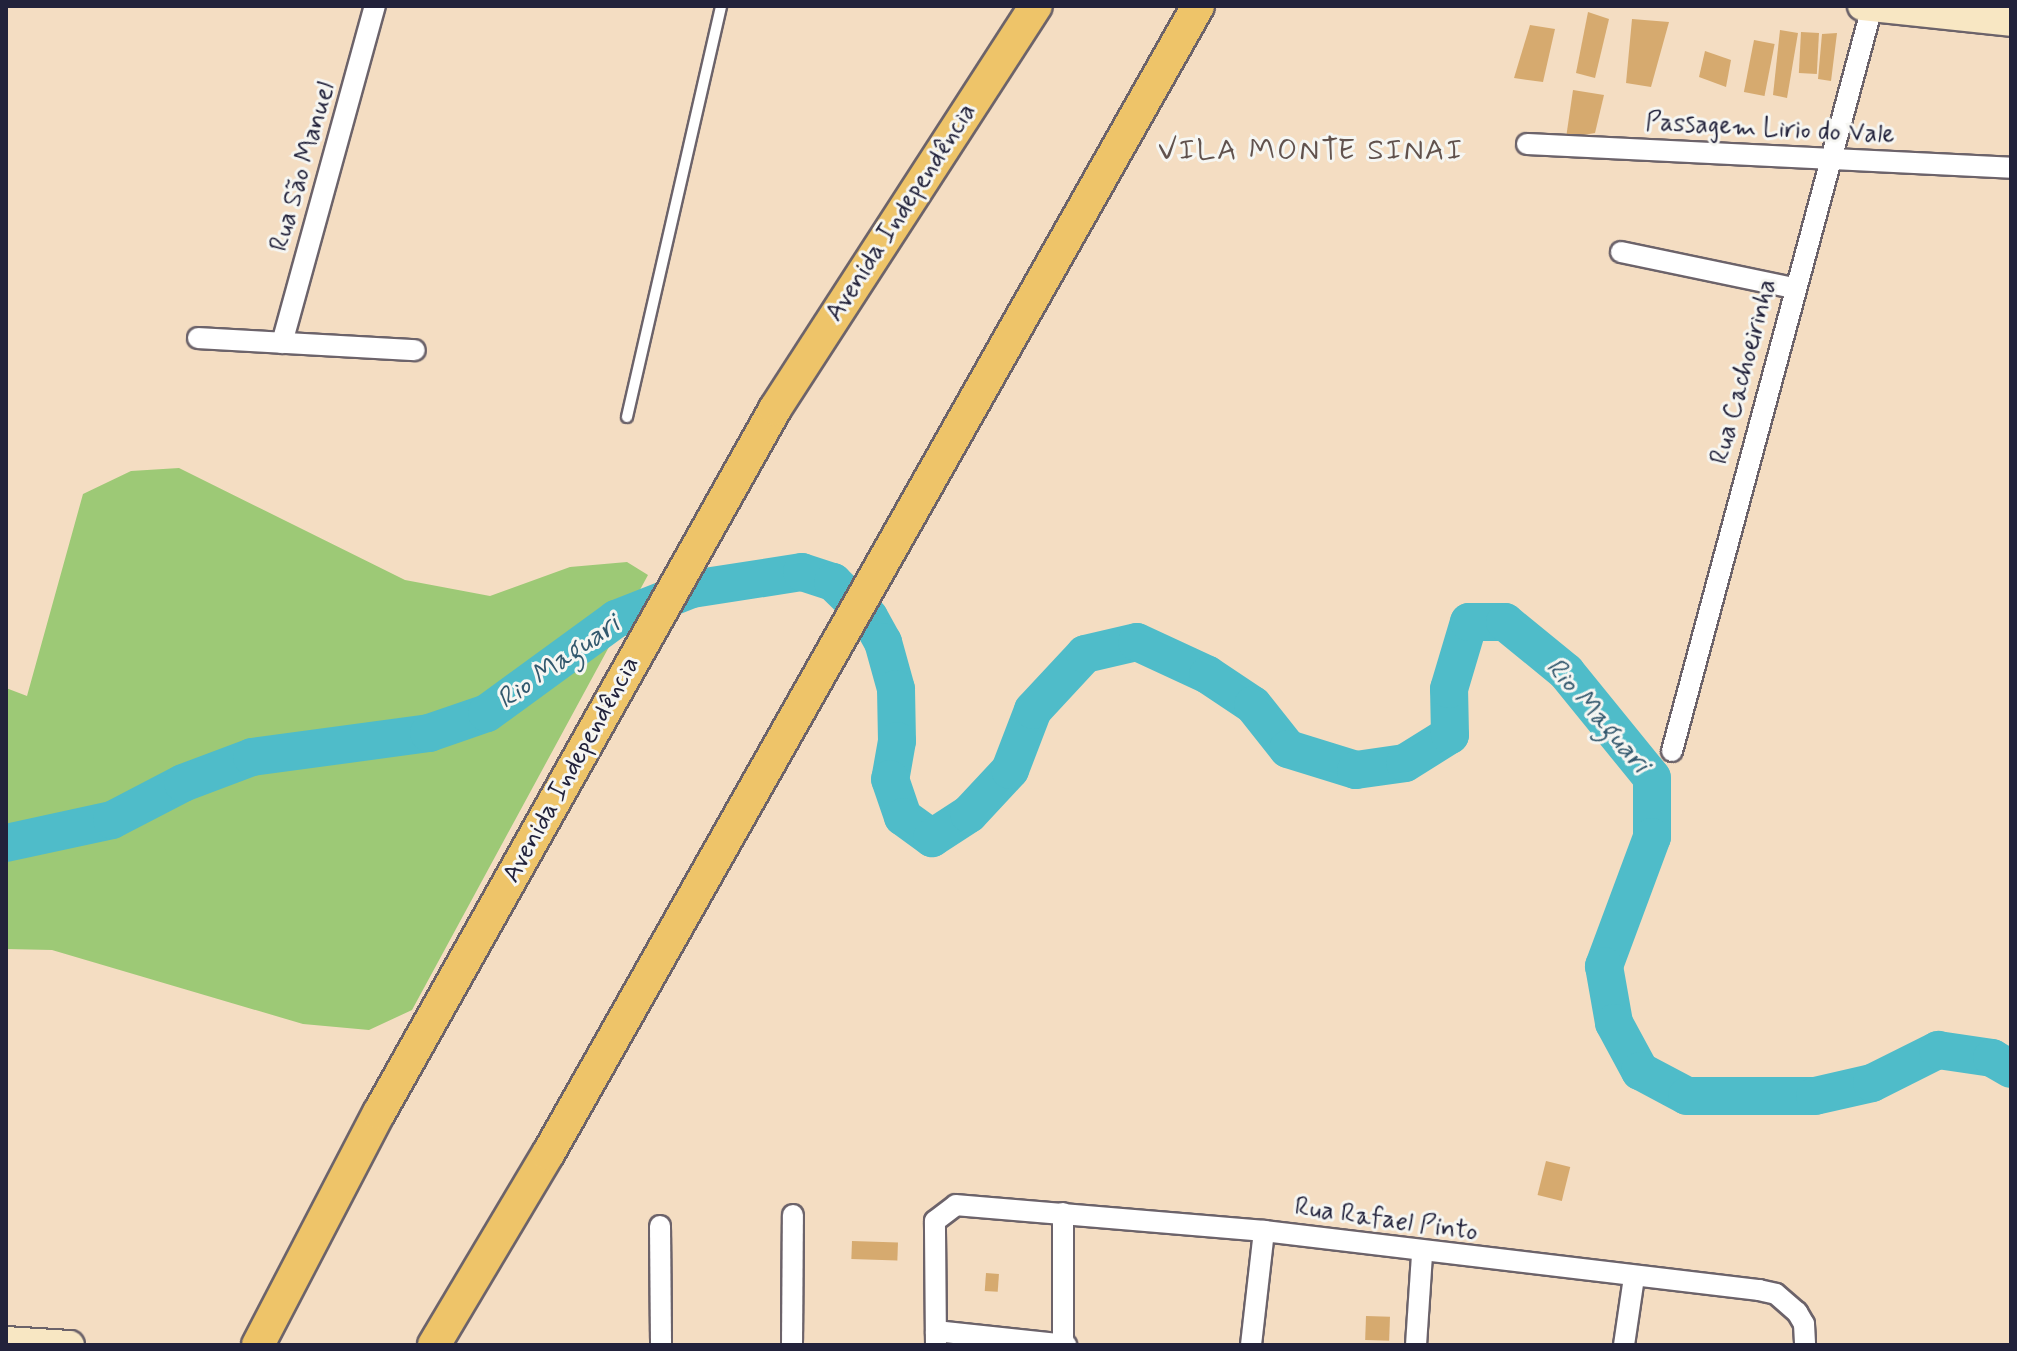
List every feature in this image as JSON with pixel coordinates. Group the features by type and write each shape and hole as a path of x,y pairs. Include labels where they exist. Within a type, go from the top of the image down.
{"main road":[{"name":"Avenida Independência","path":"258,1345 379,1113 775,409 1036,6"},
{"path":"434,1345 548,1154 1198,6"}],"street":[{"name":"Rua São Manuel","path":"282,343 375,6"},
{"path":"1862,6 2011,22"},
{"name":"Rua Cachoeirinha","path":"1672,751 1872,7"},
{"name":"Passagem Lirio do Vale","path":"1527,144 2011,168"},
{"path":"1621,252 1794,288"},
{"path":"198,338 415,350"},
{"name":"Rua Rafael Pinto","path":"936,1338 935,1221 956,1205 1264,1231 1422,1254 1776,1294 1797,1312 1805,1343"},
{"path":"936,1338 1064,1345 1063,1213"},
{"path":"792,1345 793,1215"},
{"path":"660,1226 661,1345"},
{"path":"1251,1345 1264,1231"},
{"path":"1416,1345 1422,1254"},
{"path":"1624,1345 1634,1277"},
{"path":"6,1341 70,1345"}],"lane":[{"path":"627,417 721,6"}],"green space":[{"path":"179,468 405,580 490,596 570,567 627,562 648,575 412,1010 369,1030 303,1024 52,950 6,949 6,688 27,696 83,494 131,471"}],"building":[{"path":"1588,12 1609,19 1595,78 1576,73"},
{"path":"1632,19 1669,22 1651,87 1626,83"},
{"path":"1530,25 1555,29 1543,82 1514,78"},
{"path":"1780,30 1798,33 1787,98 1773,95"},
{"path":"1801,32 1819,33 1817,74 1799,73"},
{"path":"1837,33 1831,81 1818,79 1822,34"},
{"path":"1754,40 1775,44 1765,96 1744,92"},
{"path":"1705,51 1731,60 1726,87 1699,77"},
{"path":"1573,90 1604,95 1595,133 1566,138"},
{"path":"1546,1161 1570,1167 1562,1201 1538,1195"},
{"path":"852,1241 898,1243 897,1261 851,1259"},
{"path":"986,1273 999,1274 998,1292 985,1291"},
{"path":"1366,1316 1390,1317 1389,1341 1365,1340"}],"waterway":[{"name":"Rio Maguari","path":"6,843 112,820 183,783 252,757 429,733 487,713 616,619 692,589 802,572 833,582 869,617 883,642 896,689 897,741 890,779 903,817 932,838 969,814 1010,770 1033,710 1085,654 1137,642 1208,675 1253,705 1288,749 1356,770 1405,763 1450,735 1449,689 1469,622 1505,622 1566,672 1652,778 1652,837 1604,966 1614,1023 1640,1071 1687,1096 1815,1096 1872,1083 1938,1050 1992,1058 2011,1069"}],"district":[{"name":"VILA MONTE SINAI","path":"1311,151"}]}
